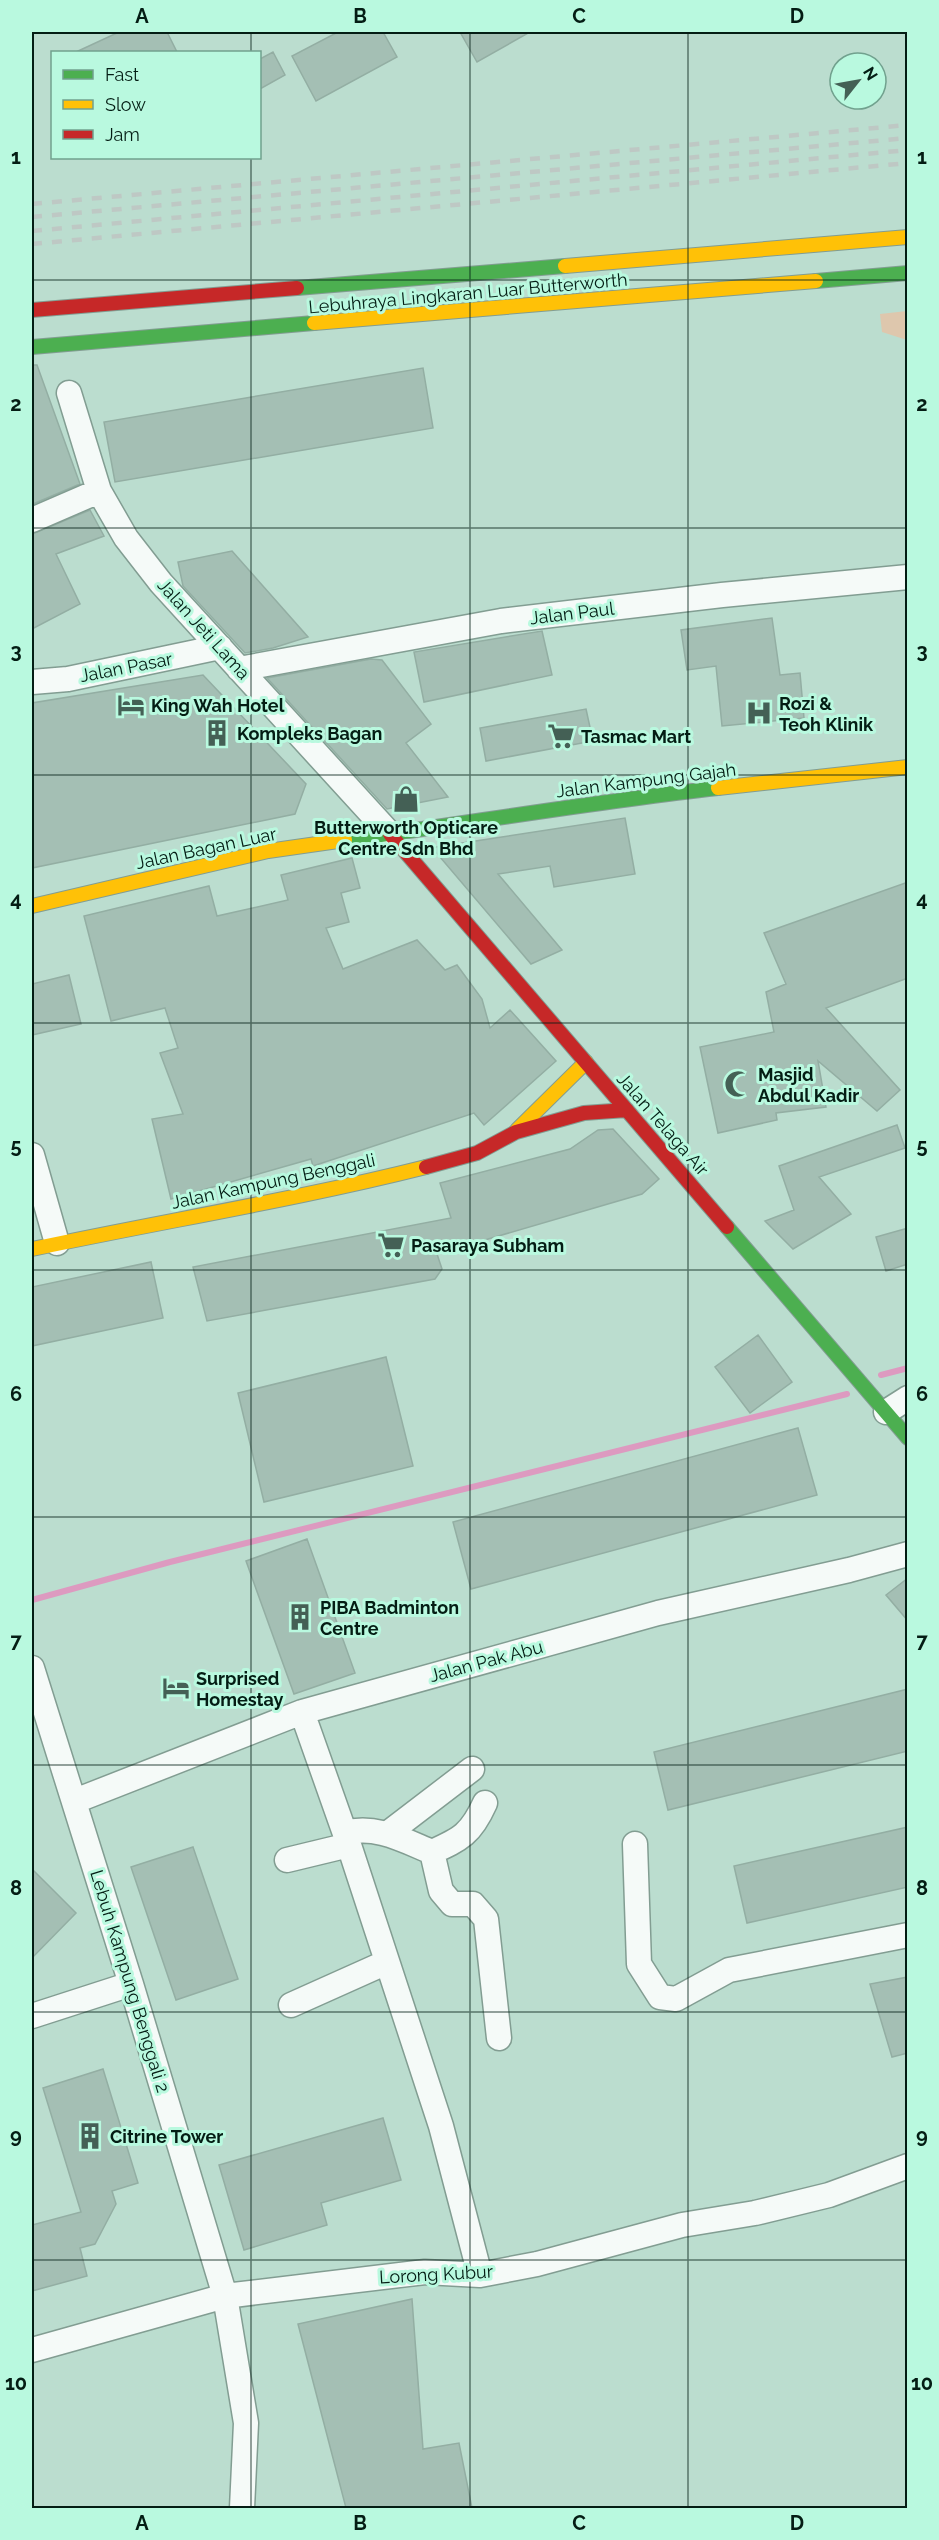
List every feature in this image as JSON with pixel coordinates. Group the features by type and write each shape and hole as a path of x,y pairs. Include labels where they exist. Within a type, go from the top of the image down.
{"main road":[{"name":"Lebuhraya Lingkaran Luar Butterworth","path":"32,310 908,237"},
{"name":"Lebuhraya Lingkaran Luar Butterworth","path":"32,347 908,273"},
{"name":"Jalan Kampung Gajah","path":"390,834 606,801 908,767"},
{"name":"Jalan Bagan Luar","path":"32,906 268,851 390,834"},
{"name":"Jalan Telaga Air","path":"390,834 908,1438"},
{"path":"516,1132 586,1062"},
{"path":"516,1132 584,1113 627,1110"},
{"name":"Jalan Kampung Benggali","path":"32,1249 165,1221 219,1214 424,1168 477,1153 516,1132"}],"street":[{"name":"Jalan Jeti Lama","path":"69,393 99,491 133,547 161,583 390,834"},
{"path":"32,520 99,491"},
{"name":"Jalan Paul","path":"239,669 501,621 722,595 908,577"},
{"name":"Jalan Pasar","path":"32,682 91,675 220,647"},
{"path":"32,1155 57,1243"},
{"path":"886,1412 908,1398"},
{"name":"Jalan Pak Abu","path":"75,1801 302,1712 658,1614 908,1554"},
{"name":"Lebuh Kampung Benggali 2","path":"32,1668 132,1984 225,2296 246,2423 242,2508"},
{"path":"302,1712 347,1839 441,2126 480,2275"},
{"path":"387,1834 472,1769"},
{"path":"287,1860 347,1839 359,1829 387,1834 432,1852 463,1838 476,1823 485,1803"},
{"path":"635,1844 639,1964 660,1997 676,1999 729,1970 908,1935"},
{"path":"432,1852 441,1891 452,1904 473,1904 486,1919 499,2038"},
{"path":"291,2005 387,1962"},
{"path":"32,2016 132,1984"},
{"name":"Lorong Kubur","path":"32,2349 225,2296 424,2272 480,2275 537,2264 682,2225 755,2213 829,2195 908,2166"}],"shaded area":[{"path":"907,311 907,340 882,332 880,314"}],"building":[{"path":"119,32 167,32 176,51 78,51"},
{"path":"338,32 383,32 397,57 316,101 292,56"},
{"path":"460,32 530,32 477,62"},
{"path":"273,52 285,75 261,88 261,58"},
{"path":"32,365 37,365 80,484 33,504"},
{"path":"423,368 433,428 115,482 104,422"},
{"path":"90,510 104,536 56,554 80,604 32,629 32,534"},
{"path":"232,551 308,637 273,648 245,653 183,586 178,562"},
{"path":"772,618 780,675 800,673 804,718 722,726 716,666 687,670 681,630"},
{"path":"542,631 552,675 424,702 414,652"},
{"path":"371,659 382,660 431,724 406,743 448,797 387,809 267,678"},
{"path":"203,675 306,784 295,814 32,868 32,703"},
{"path":"586,709 593,741 486,761 480,728"},
{"path":"625,818 635,874 554,887 550,866 498,874 562,950 531,964 434,850 436,847"},
{"path":"352,858 360,888 341,893 349,922 326,928 343,969 417,940 445,970 457,965 482,999 490,1028 510,1010 556,1061 484,1125 474,1113 313,1166 311,1159 171,1199 152,1119 183,1114 160,1053 178,1048 165,1008 111,1021 84,916 209,886 217,916 288,900 281,875"},
{"path":"908,882 908,978 826,1008 900,1090 877,1111 818,1061 826,1107 776,1113 777,1120 718,1133 700,1047 774,1032 766,992 786,984 764,933"},
{"path":"69,975 81,1024 32,1035 32,984"},
{"path":"897,1125 905,1148 819,1177 851,1214 793,1249 765,1221 794,1210 779,1166"},
{"path":"613,1129 659,1179 642,1194 437,1254 442,1269 435,1279 207,1321 193,1267 451,1218 440,1183 570,1149 598,1130"},
{"path":"908,1228 908,1264 886,1271 876,1237"},
{"path":"151,1262 163,1318 32,1346 32,1287"},
{"path":"758,1335 792,1382 750,1413 715,1367"},
{"path":"386,1357 413,1466 264,1502 238,1393"},
{"path":"798,1428 817,1495 471,1589 453,1522"},
{"name":"PIBA Badminton Centre","path":"307,1539 355,1673 294,1694 246,1561"},
{"path":"908,1578 908,1621 886,1595"},
{"path":"908,1689 908,1751 668,1810 654,1752"},
{"path":"908,1827 908,1887 747,1923 734,1866"},
{"path":"193,1847 238,1979 176,2000 131,1867"},
{"path":"32,1869 76,1913 32,1958"},
{"path":"908,1977 908,2053 892,2057 870,1984"},
{"name":"Citrine Tower","path":"103,2069 138,2183 112,2191 116,2204 95,2244 80,2248 87,2276 32,2291 32,2225 81,2212 43,2088"},
{"path":"383,2118 401,2180 321,2203 327,2225 244,2250 219,2165"},
{"path":"412,2299 423,2449 459,2443 472,2508 346,2508 298,2324"}],"waterway":[{"path":"881,1375 908,1368"},
{"path":"32,1600 170,1562 847,1394"}],"railway":[{"path":"32,204 908,125"},
{"path":"32,217 908,138"},
{"path":"32,231 908,150"},
{"path":"32,244 908,163"}],"traffic: fast":[{"path":"297,288 565,266"},
{"path":"816,281 908,273"},
{"path":"32,347 314,323"},
{"path":"345,840 718,788"},
{"path":"727,1227 908,1438"}],"traffic: slow":[{"path":"565,266 908,237"},
{"path":"314,323 816,281"},
{"path":"718,788 908,767"},
{"path":"32,906 268,851 345,840"},
{"path":"517,1130 586,1062"},
{"path":"32,1249 278,1200 426,1167"}],"traffic: jam":[{"path":"32,310 297,288"},
{"path":"390,834 727,1227"},
{"path":"426,1167 477,1153 516,1132 584,1113 627,1110"}],"place":[{"name":"King Wah Hotel","path":"131,705"},
{"name":"Rozi & Teoh Klinik","path":"759,713"},
{"name":"Kompleks Bagan","path":"217,733"},
{"name":"Tasmac Mart","path":"561,736"},
{"name":"Butterworth Opticare Centre Sdn Bhd","path":"406,799"},
{"name":"Masjid Abdul Kadir","path":"738,1084"},
{"name":"Pasaraya Subham","path":"391,1245"},
{"name":"PIBA Badminton Centre","path":"300,1617"},
{"name":"Surprised Homestay","path":"176,1688"},
{"name":"Citrine Tower","path":"90,2136"}]}
